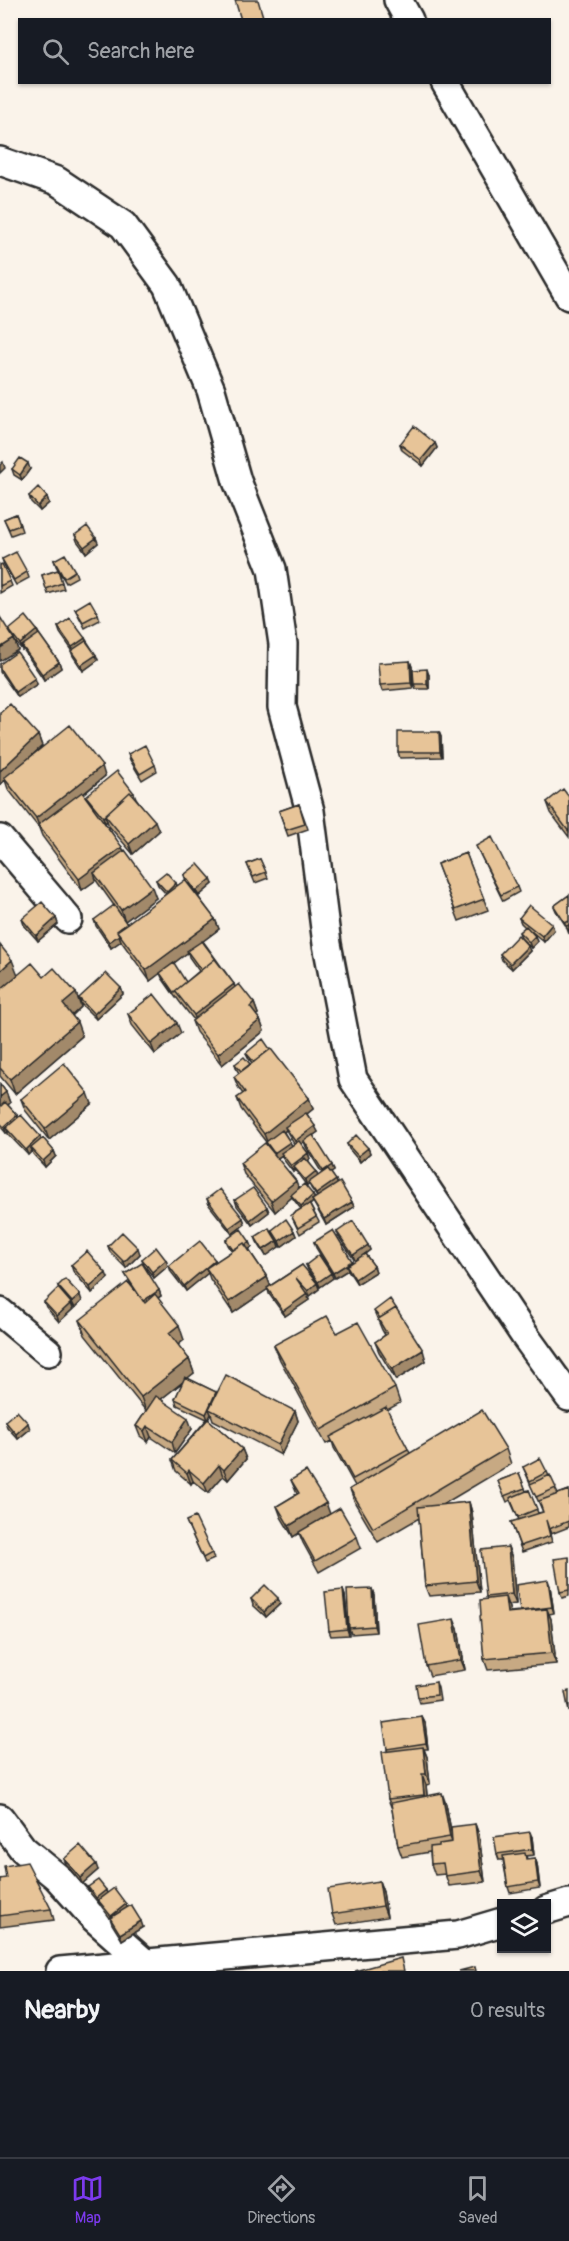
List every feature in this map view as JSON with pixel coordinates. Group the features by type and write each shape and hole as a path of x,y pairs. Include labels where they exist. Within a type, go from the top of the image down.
{"street":[{"path":"398,0 408,18"},
{"path":"447,84 569,296"},
{"path":"0,161 57,180 123,225 166,285 211,390 237,481 272,569 283,644 282,707 310,811 327,944 353,1079 525,1336 569,1397"},
{"path":"0,839 68,919"},
{"path":"0,1312 48,1352"},
{"path":"0,1818 23,1849 57,1877 93,1917 146,1964"},
{"path":"551,1908 569,1903"},
{"path":"60,1971 458,1935 497,1923"}],"building":[{"path":"235,0 258,0 263,18 240,18"},
{"path":"414,426 435,443 421,460 400,444"},
{"path":"20,458 28,463 20,475 12,469"},
{"path":"38,487 47,497 38,506 29,496"},
{"path":"16,514 20,525 9,529 4,519"},
{"path":"87,526 96,538 84,547 75,535"},
{"path":"16,552 27,572 14,580 2,559"},
{"path":"65,554 75,571 64,578 54,560"},
{"path":"2,564 10,581 0,586 0,565"},
{"path":"58,570 62,583 46,589 42,575"},
{"path":"90,600 98,614 83,622 75,609"},
{"path":"26,616 37,630 20,644 9,630"},
{"path":"0,617 14,639 0,648"},
{"path":"70,618 85,638 72,647 58,627"},
{"path":"39,634 59,662 42,674 22,646"},
{"path":"86,641 96,655 81,665 71,651"},
{"path":"17,652 35,678 15,692 0,669 0,664"},
{"path":"410,661 411,683 380,685 378,663"},
{"path":"427,669 427,684 414,684 413,670"},
{"path":"10,704 38,735 0,771 0,713"},
{"path":"70,725 102,766 36,818 4,778"},
{"path":"398,732 439,732 440,752 398,752"},
{"path":"145,745 155,765 140,774 128,754"},
{"path":"117,771 134,793 130,792 103,817 86,796"},
{"path":"563,789 569,797 569,832 547,802"},
{"path":"82,792 122,847 79,879 38,825"},
{"path":"130,792 155,821 129,844 105,815"},
{"path":"299,804 305,824 286,830 279,811"},
{"path":"492,837 517,887 501,895 476,846"},
{"path":"125,850 152,887 121,910 94,873"},
{"path":"466,853 484,899 455,910 437,864"},
{"path":"260,859 266,872 253,877 247,864"},
{"path":"198,864 211,879 196,891 184,875"},
{"path":"166,872 176,883 167,892 156,880"},
{"path":"185,880 215,919 146,970 117,931"},
{"path":"569,895 569,921 565,923 554,906"},
{"path":"42,902 56,918 36,936 22,919"},
{"path":"114,905 127,924 117,931 119,935 109,942 94,920"},
{"path":"529,905 552,924 542,936 519,918"},
{"path":"526,926 535,936 529,942 519,932"},
{"path":"518,935 528,946 510,964 500,954"},
{"path":"202,941 217,961 215,959 201,970 187,951"},
{"path":"0,945 12,960 0,971"},
{"path":"215,959 234,984 194,1015 175,991"},
{"path":"32,963 44,977 54,968 76,993 63,1004 77,1022 10,1079 0,1068 0,990"},
{"path":"174,963 186,982 174,993 160,973"},
{"path":"106,973 121,988 94,1014 79,998"},
{"path":"239,984 254,1003 250,1007 260,1020 218,1054 192,1021"},
{"path":"154,994 177,1023 151,1044 128,1014"},
{"path":"263,1039 270,1049 254,1062 246,1053"},
{"path":"271,1049 309,1098 264,1134 237,1098 245,1092 234,1077"},
{"path":"244,1057 250,1064 241,1071 235,1064"},
{"path":"64,1063 88,1093 45,1129 21,1099"},
{"path":"0,1084 6,1092 0,1097"},
{"path":"5,1102 17,1115 4,1127 0,1123 0,1107"},
{"path":"306,1113 315,1126 295,1141 285,1127"},
{"path":"21,1115 40,1136 26,1150 6,1128"},
{"path":"282,1130 290,1142 274,1153 266,1142"},
{"path":"313,1135 332,1165 323,1171 304,1141"},
{"path":"356,1135 368,1148 358,1156 347,1144"},
{"path":"43,1138 54,1151 43,1161 31,1148"},
{"path":"299,1141 308,1153 291,1166 281,1153"},
{"path":"265,1143 296,1181 271,1201 240,1163"},
{"path":"305,1158 316,1171 305,1180 294,1167"},
{"path":"328,1169 336,1180 316,1194 308,1183"},
{"path":"340,1182 352,1202 324,1219 312,1200"},
{"path":"304,1184 313,1195 301,1206 291,1195"},
{"path":"253,1188 267,1207 250,1220 235,1200"},
{"path":"220,1189 243,1218 229,1228 207,1199"},
{"path":"309,1204 316,1217 298,1228 291,1215"},
{"path":"286,1219 294,1231 279,1241 272,1230"},
{"path":"353,1221 368,1245 353,1255 337,1232"},
{"path":"269,1228 277,1241 263,1250 255,1237"},
{"path":"241,1229 250,1242 233,1250 226,1240"},
{"path":"333,1230 352,1261 333,1273 314,1242"},
{"path":"122,1232 138,1248 124,1262 108,1246"},
{"path":"200,1241 215,1260 184,1286 169,1266"},
{"path":"244,1243 267,1277 229,1302 206,1268"},
{"path":"156,1247 166,1260 152,1272 142,1259"},
{"path":"87,1251 106,1273 90,1287 71,1265"},
{"path":"365,1254 374,1266 355,1279 347,1266"},
{"path":"319,1255 331,1273 318,1282 306,1265"},
{"path":"142,1263 159,1290 143,1301 125,1274"},
{"path":"302,1265 317,1283 308,1291 296,1278 307,1294 283,1311 267,1288"},
{"path":"65,1279 80,1295 72,1302 58,1286"},
{"path":"128,1282 145,1303 155,1294 179,1325 169,1333 189,1359 141,1397 80,1320"},
{"path":"58,1288 71,1303 57,1316 44,1302"},
{"path":"390,1299 396,1308 380,1318 374,1311"},
{"path":"396,1308 423,1350 392,1369 375,1342 387,1334 378,1319"},
{"path":"327,1316 337,1333 358,1322 395,1388 321,1430 274,1345"},
{"path":"226,1375 295,1411 278,1445 209,1409"},
{"path":"185,1377 216,1392 206,1414 175,1399"},
{"path":"156,1396 188,1418 172,1442 147,1426 144,1431 136,1426"},
{"path":"386,1407 408,1449 353,1479 330,1437"},
{"path":"482,1410 506,1449 373,1528 350,1489"},
{"path":"17,1411 28,1423 16,1434 5,1421"},
{"path":"208,1419 242,1449 224,1470 219,1465 204,1483 189,1470 187,1473 172,1460"},
{"path":"540,1458 547,1472 530,1481 523,1467"},
{"path":"306,1471 326,1503 289,1526 277,1506 299,1493 291,1480"},
{"path":"519,1473 525,1488 504,1496 498,1481"},
{"path":"550,1475 556,1488 536,1497 530,1484"},
{"path":"529,1490 537,1509 518,1517 510,1498"},
{"path":"569,1490 569,1521 549,1529 546,1520 550,1536 520,1546 511,1522 543,1512 539,1501"},
{"path":"469,1502 476,1581 425,1586 418,1507"},
{"path":"340,1508 357,1537 315,1561 299,1532"},
{"path":"195,1517 212,1553 203,1558 186,1521"},
{"path":"508,1547 512,1594 486,1597 481,1550"},
{"path":"569,1557 569,1590 560,1592 554,1559"},
{"path":"548,1580 552,1607 520,1611 516,1585"},
{"path":"265,1585 278,1598 264,1612 251,1599"},
{"path":"372,1589 374,1626 349,1628 347,1590"},
{"path":"343,1590 347,1629 329,1631 325,1592"},
{"path":"505,1597 507,1613 547,1609 552,1653 484,1659 480,1600"},
{"path":"454,1619 461,1660 426,1666 419,1625"},
{"path":"436,1682 437,1695 418,1697 416,1685"},
{"path":"569,1691 569,1712 565,1692"},
{"path":"422,1717 426,1743 387,1749 383,1723"},
{"path":"423,1747 426,1774 422,1774 424,1795 388,1799 382,1752"},
{"path":"442,1793 450,1837 398,1846 391,1803"},
{"path":"475,1824 481,1871 445,1876 443,1863 431,1864 430,1847 452,1842 451,1827"},
{"path":"530,1832 532,1849 497,1854 494,1837"},
{"path":"80,1845 96,1864 80,1878 64,1859"},
{"path":"525,1853 526,1859 535,1858 538,1882 508,1887 503,1856"},
{"path":"27,1862 51,1909 0,1916 0,1879 6,1878 4,1866"},
{"path":"98,1880 106,1890 96,1898 88,1887"},
{"path":"379,1881 383,1906 332,1914 328,1889"},
{"path":"114,1888 126,1904 111,1916 98,1900"},
{"path":"131,1905 141,1921 120,1934 110,1918"},
{"path":"401,1958 404,1971 355,1971"},
{"path":"475,1967 476,1971 459,1971"}]}
